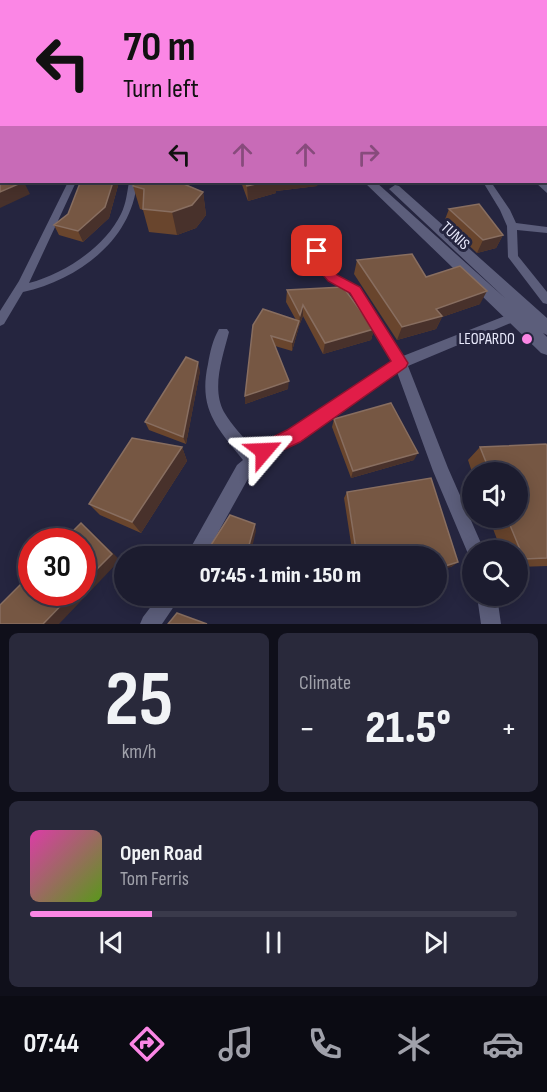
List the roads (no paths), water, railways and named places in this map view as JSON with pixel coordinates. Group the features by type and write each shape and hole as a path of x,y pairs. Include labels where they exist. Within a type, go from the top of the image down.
{"main road":[{"name":"TUNIS","path":"371,183 547,348"},
{"path":"387,183 547,328"}],"street":[{"path":"0,321 20,289 72,183"},
{"path":"20,289 42,284 60,275 99,248 126,214 133,183"},
{"path":"488,183 506,210 512,225 513,257 547,300"},
{"path":"512,225 547,230"},
{"path":"317,251 320,264 333,278 355,290 400,363 441,471 471,540"},
{"path":"201,546 243,471 264,451 293,436 400,363 514,317"},
{"path":"223,332 214,373 212,394 215,411 254,461"},
{"path":"150,624 164,606"},
{"path":"488,606 491,624"}],"place":[{"name":"LEOPARDO","path":"527,339"}]}
